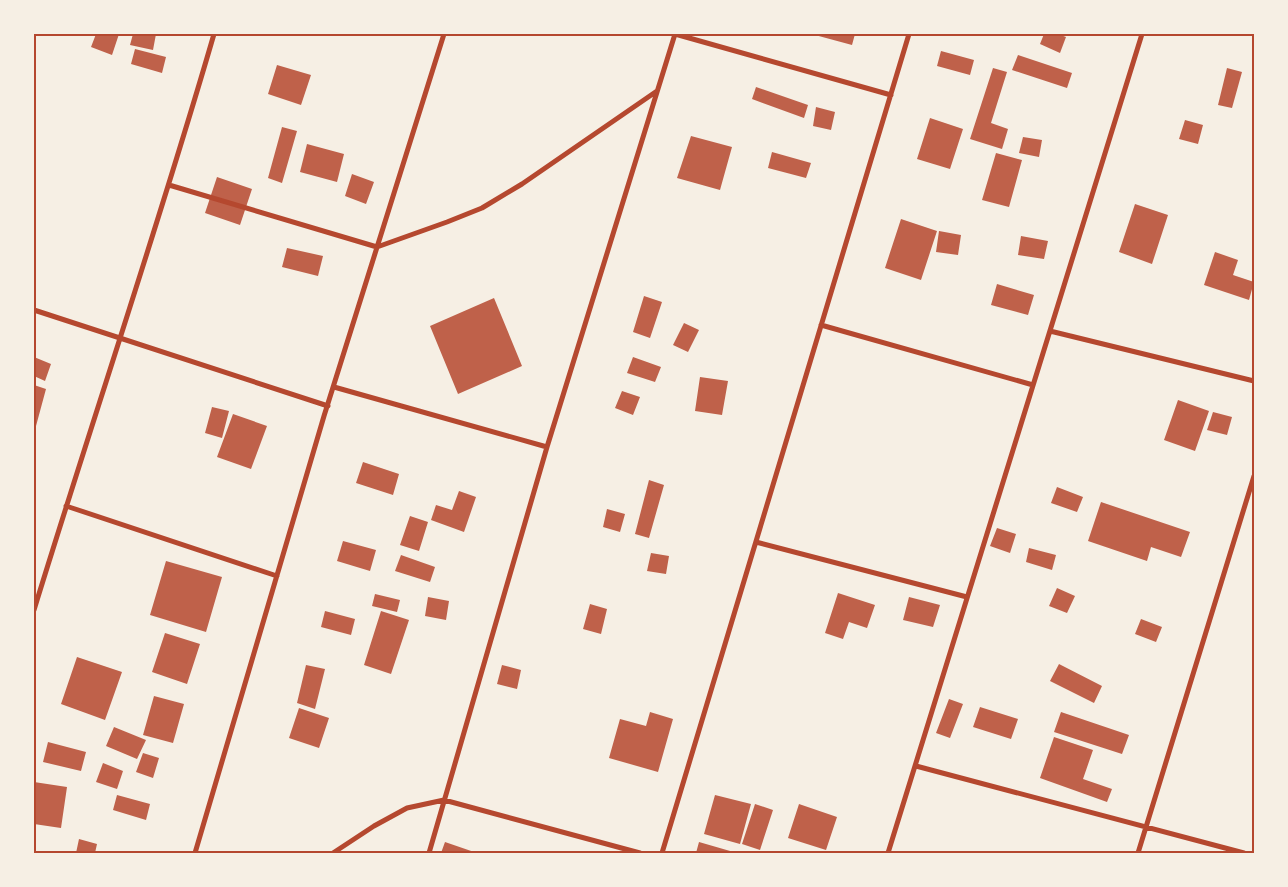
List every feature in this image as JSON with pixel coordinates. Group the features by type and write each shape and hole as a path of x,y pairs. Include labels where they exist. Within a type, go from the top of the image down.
{"street":[{"path":"34,610 169,185 214,34"},
{"path":"195,853 328,406 444,34"},
{"path":"429,853 547,447 675,34 891,95"},
{"path":"662,853 909,34"},
{"path":"888,853 1142,34"},
{"path":"169,185 378,247 482,208 522,184 657,91"},
{"path":"34,310 120,340 328,406"},
{"path":"821,325 1033,385"},
{"path":"1050,331 1254,381"},
{"path":"334,387 547,447"},
{"path":"1138,853 1254,476"},
{"path":"66,506 277,576"},
{"path":"756,542 967,597"},
{"path":"916,766 1244,853"},
{"path":"333,853 374,826 407,808 444,800 640,853"}],"building":[{"path":"96,34 119,34 112,55 91,47"},
{"path":"133,34 156,34 153,50 130,45"},
{"path":"815,34 855,34 852,45"},
{"path":"1044,34 1058,34 1066,37 1060,53 1040,44"},
{"path":"135,49 166,57 162,73 131,64"},
{"path":"941,51 974,60 970,75 937,66"},
{"path":"1018,55 1072,73 1067,88 1012,70"},
{"path":"277,65 311,75 301,105 268,94"},
{"path":"993,68 1007,72 991,123 1008,129 1002,149 970,139"},
{"path":"1227,68 1242,72 1232,108 1218,105"},
{"path":"756,87 808,105 804,118 752,99"},
{"path":"816,107 835,112 831,130 813,126"},
{"path":"930,118 963,129 950,169 917,159"},
{"path":"1185,120 1203,125 1198,144 1179,139"},
{"path":"282,127 297,131 282,183 268,178"},
{"path":"691,136 732,147 720,190 677,178"},
{"path":"1023,137 1042,140 1039,157 1019,153"},
{"path":"307,144 344,154 337,182 300,172"},
{"path":"772,152 811,163 806,178 768,168"},
{"path":"996,153 1022,160 1009,207 982,200"},
{"path":"352,174 374,182 366,204 345,196"},
{"path":"217,177 252,189 240,225 205,213"},
{"path":"1135,204 1168,215 1152,264 1119,252"},
{"path":"901,219 937,231 921,280 885,268"},
{"path":"939,231 961,235 958,255 936,252"},
{"path":"1021,236 1048,241 1044,259 1018,255"},
{"path":"287,248 323,256 318,276 282,267"},
{"path":"1215,252 1238,260 1233,275 1254,282 1249,300 1204,285"},
{"path":"997,284 1034,295 1028,315 991,305"},
{"path":"644,296 662,302 650,338 633,332"},
{"path":"494,298 522,366 458,394 430,326"},
{"path":"684,323 699,330 688,352 673,345"},
{"path":"34,357 51,364 45,381 34,376"},
{"path":"633,357 661,367 655,382 627,373"},
{"path":"700,377 728,381 722,415 695,411"},
{"path":"34,385 46,389 36,426 34,426"},
{"path":"622,391 640,397 633,415 615,408"},
{"path":"1178,400 1209,411 1195,451 1164,440"},
{"path":"212,407 229,411 222,438 205,433"},
{"path":"1213,412 1232,417 1227,435 1207,430"},
{"path":"233,414 267,426 251,469 217,457"},
{"path":"363,462 399,474 393,495 356,483"},
{"path":"649,480 664,485 649,538 635,534"},
{"path":"1057,487 1083,497 1077,512 1051,503"},
{"path":"459,491 476,497 464,532 431,520 436,505 452,510"},
{"path":"1101,502 1190,532 1181,557 1151,547 1147,561 1088,541"},
{"path":"607,509 625,514 620,532 603,527"},
{"path":"410,516 428,522 419,551 400,545"},
{"path":"997,528 1016,534 1010,553 990,546"},
{"path":"343,541 376,550 370,571 337,561"},
{"path":"1029,548 1056,555 1052,570 1026,562"},
{"path":"651,553 669,556 666,574 647,571"},
{"path":"401,555 435,567 430,582 395,571"},
{"path":"166,561 222,577 206,632 150,615"},
{"path":"1057,588 1075,596 1067,613 1049,606"},
{"path":"838,593 875,605 867,628 849,622 843,639 825,633"},
{"path":"375,594 400,600 397,612 372,606"},
{"path":"428,597 449,601 446,620 425,616"},
{"path":"909,597 940,605 933,627 903,620"},
{"path":"590,604 607,609 601,634 583,629"},
{"path":"325,611 355,619 351,635 321,627"},
{"path":"381,611 409,620 391,674 364,665"},
{"path":"1141,619 1162,627 1156,642 1135,634"},
{"path":"165,633 200,644 187,684 152,672"},
{"path":"77,657 122,672 105,720 61,704"},
{"path":"1059,664 1102,686 1094,703 1050,681"},
{"path":"306,665 325,669 315,709 297,703"},
{"path":"502,665 521,670 517,689 497,684"},
{"path":"154,696 184,704 173,743 143,735"},
{"path":"949,699 963,704 950,738 936,733"},
{"path":"980,707 1018,719 1011,739 973,727"},
{"path":"299,708 329,718 319,748 289,738"},
{"path":"650,712 673,719 658,772 609,758 620,719 646,726"},
{"path":"1061,712 1129,735 1122,754 1054,732"},
{"path":"114,727 146,740 137,759 106,746"},
{"path":"1054,737 1093,750 1083,779 1112,789 1107,802 1040,778"},
{"path":"48,742 86,752 81,771 43,762"},
{"path":"143,753 159,758 153,778 136,772"},
{"path":"103,763 123,771 117,789 96,782"},
{"path":"34,782 67,787 61,828 34,824"},
{"path":"117,795 150,804 146,820 113,810"},
{"path":"715,795 751,804 740,844 704,834"},
{"path":"755,804 773,810 760,850 742,844"},
{"path":"799,804 837,817 826,850 788,838"},
{"path":"79,839 97,844 95,853 76,853"},
{"path":"445,842 477,853 441,853"},
{"path":"699,842 737,853 696,853"}]}
